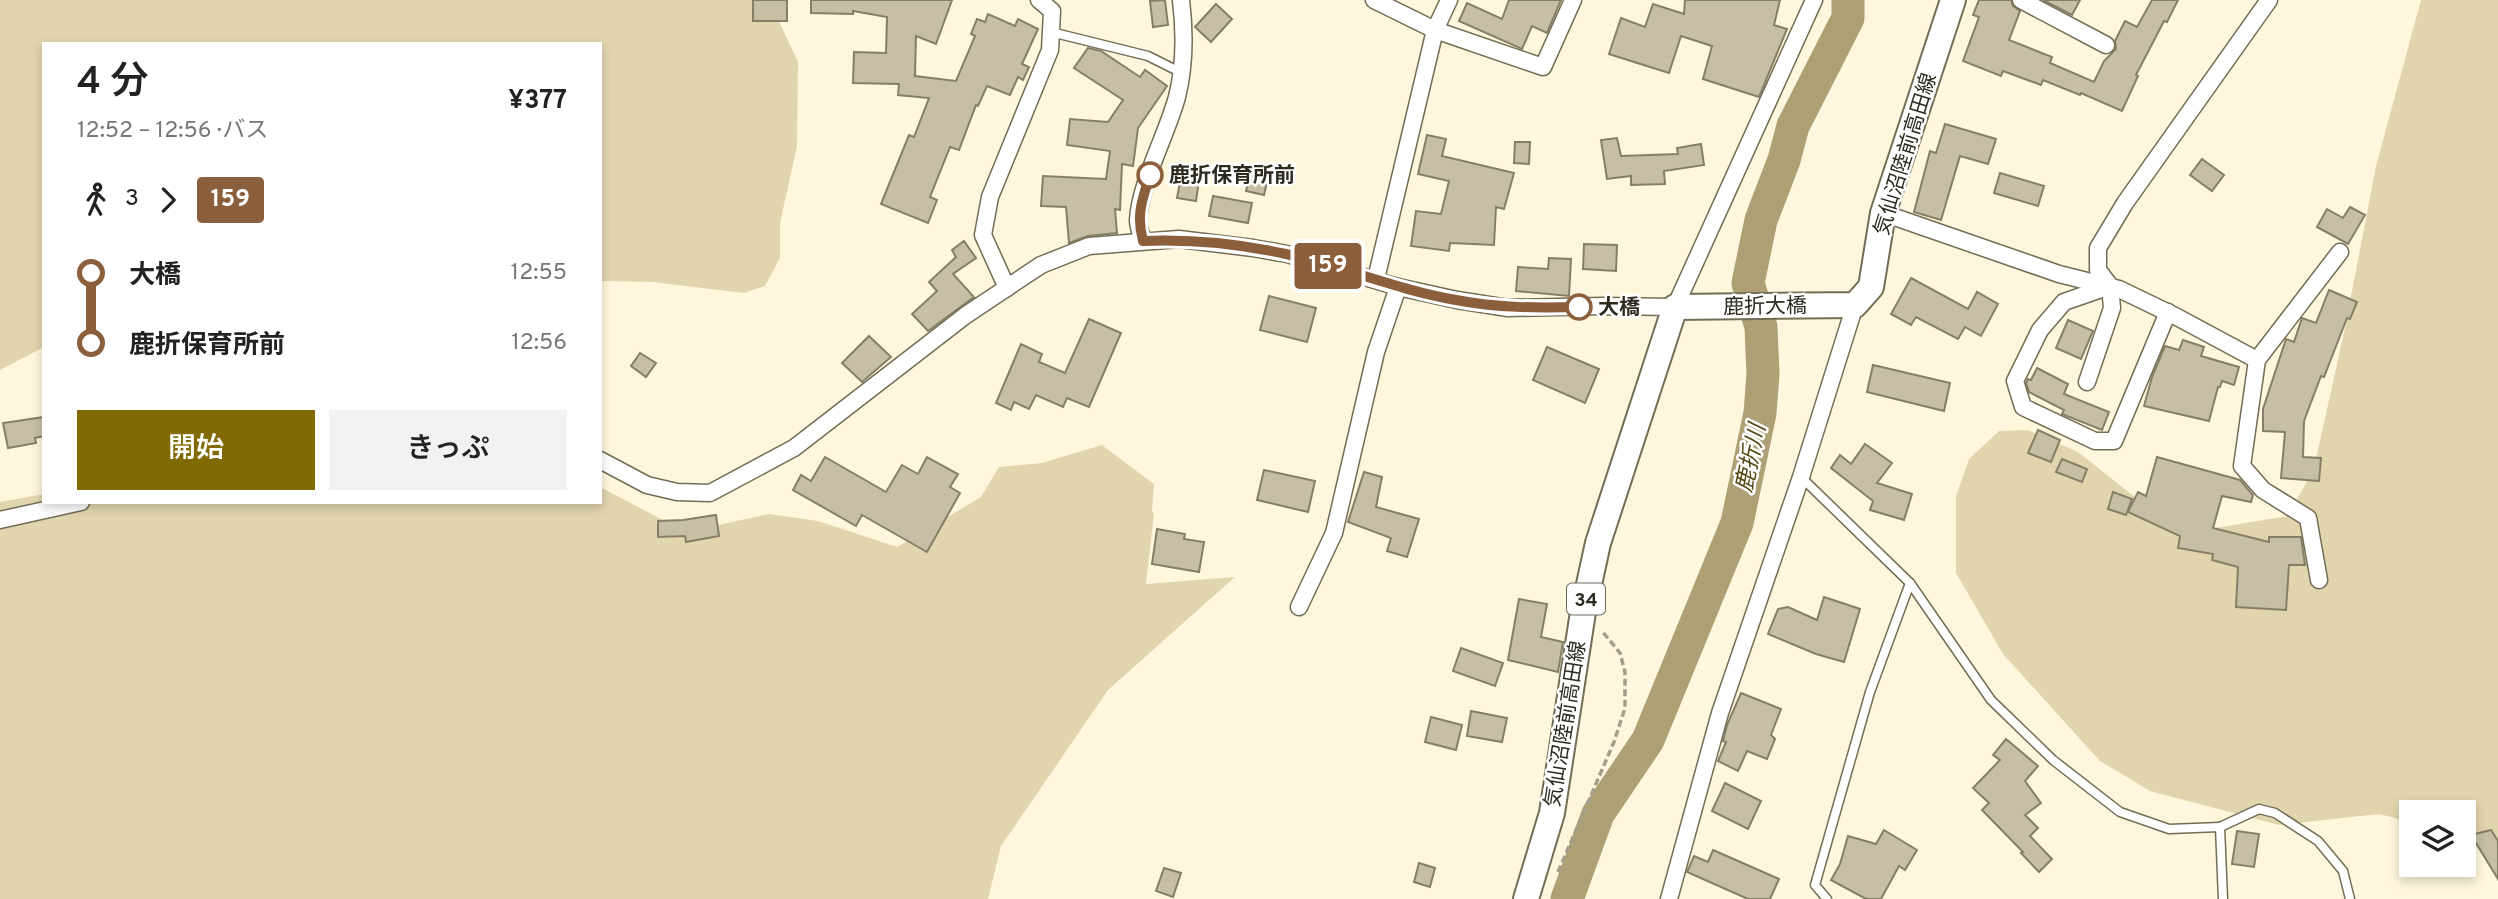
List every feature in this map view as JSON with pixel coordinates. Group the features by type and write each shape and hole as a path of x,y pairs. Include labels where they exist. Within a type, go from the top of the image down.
{"main road":[{"name":"気仙沼陸前高田線","path":"1855,305 1871,287 1883,213 1953,0"},
{"name":"鹿折大橋","path":"1675,307 1855,305"},
{"name":"気仙沼陸前高田線","path":"1526,899 1552,813 1583,612 1598,542 1675,307"}],"street":[{"path":"1007,288 983,235 990,197 1050,50 1052,11 1039,0"},
{"path":"1143,241 1138,223 1142,201 1177,98 1182,74 1184,53 1181,0"},
{"path":"1374,0 1435,30 1543,67 1573,0"},
{"path":"1376,279 1435,30 1450,0"},
{"path":"602,461 647,485 677,492 710,493 794,448 966,315 1041,265 1089,246 1179,239 1253,248 1287,254 1398,287 1508,308 1675,307 1814,0"},
{"path":"2021,0 2106,44"},
{"path":"2087,382 2112,308 2110,286 2098,270 2098,248 2125,203 2269,0"},
{"path":"1883,213 2059,274 2110,286 2168,312 2257,360"},
{"path":"2319,580 2308,518 2263,490 2242,466 2257,360 2340,251"},
{"path":"2110,286 2064,302 2040,330 2015,380 2022,407 2095,441 2114,441 2168,312"},
{"path":"1299,607 1334,533 1376,352 1398,287"},
{"path":"1669,899 1720,713 1801,477 1855,305"},
{"path":"0,520 72,504"}],"lane":[{"path":"1051,32 1148,56 1182,74"},
{"path":"1801,477 1910,583 1991,699 2053,760 2120,813 2169,829 2220,827 2259,810 2276,813 2318,841 2343,871 2350,899"},
{"path":"1827,899 1815,885 1870,692 1910,583"},
{"path":"2220,827 2222,899"}],"path":[{"path":"1557,875 1614,742 1625,708 1625,672 1620,653 1583,612"}],"shaded area":[{"path":"0,0 769,0 798,62 797,146 780,223 780,258 765,286 744,293 653,282 602,281 602,42 42,42 42,348 0,370"},
{"path":"2421,0 2498,0 2498,858 2476,846 2476,800 2399,800 2399,819 2379,814 2279,825 2150,791 2100,761 2003,654 1956,573 1956,496 1969,459 1999,431 2028,430 2078,452 2140,501 2197,531 2288,516 2314,468 2345,328 2376,166"},
{"path":"1102,445 1154,484 1154,513 1146,584 1235,577 1108,690 1001,846 988,899 0,899 0,502 42,494 42,504 602,504 602,488 686,532 769,514 818,521 897,547 981,497 999,467 1042,463"}],"building":[{"path":"753,0 787,0 787,21 753,21"},
{"path":"811,0 952,0 936,44 916,36 915,76 956,81 975,36 971,34 977,19 985,22 988,14 1015,26 1018,19 1038,29 1022,64 1029,67 1023,80 1018,77 1010,95 987,86 978,106 976,105 959,150 950,147 930,197 937,200 928,223 881,204 909,135 914,137 929,98 898,95 899,84 853,83 854,52 886,53 887,17 853,11 853,14 811,13"},
{"path":"1165,0 1168,25 1153,27 1150,1"},
{"path":"1509,0 1561,0 1547,33 1532,26 1522,49 1459,21 1467,3 1502,19"},
{"path":"1685,0 1780,0 1774,25 1787,29 1759,97 1703,79 1712,46 1681,36 1669,73 1609,54 1621,18 1645,27 1653,4 1684,14"},
{"path":"1979,0 2011,0 2013,6 2020,11 2009,40 2052,57 2050,63 2094,82 2104,61 2116,49 2115,41 2125,21 2137,27 2152,0 2178,0 2136,75 2138,76 2122,111 2043,80 2041,85 2003,71 2001,76 1963,61 1979,17 1973,15"},
{"path":"2043,0 2080,0 2072,15"},
{"path":"1216,4 1232,19 1211,42 1195,27"},
{"path":"1088,48 1101,51 1140,77 1145,70 1167,86 1138,128 1133,166 1122,164 1120,210 1115,209 1117,233 1088,236 1069,243 1066,207 1041,206 1043,176 1106,179 1110,151 1067,145 1070,119 1108,122 1123,100 1074,68"},
{"path":"1945,124 1996,139 1988,164 1960,156 1941,220 1914,212 1930,151 1936,153"},
{"path":"1427,135 1446,139 1442,156 1514,173 1504,209 1496,207 1494,245 1450,243 1449,251 1411,246 1416,211 1441,214 1449,181 1418,174"},
{"path":"1617,138 1621,156 1678,154 1677,148 1701,144 1704,165 1664,171 1665,184 1631,185 1631,176 1607,179 1601,140"},
{"path":"1515,142 1530,142 1529,164 1514,163"},
{"path":"2202,159 2224,175 2212,191 2190,175"},
{"path":"1252,169 1269,173 1264,195 1246,191"},
{"path":"2000,173 2044,186 2038,206 1994,193"},
{"path":"1181,177 1199,181 1196,201 1177,198"},
{"path":"1213,196 1252,203 1248,223 1209,216"},
{"path":"2350,207 2365,215 2348,244 2317,227 2327,209 2343,218"},
{"path":"964,241 976,258 953,274 974,297 928,331 912,314 937,291 929,282 956,257 952,250"},
{"path":"1584,244 1617,245 1616,271 1583,269"},
{"path":"1549,258 1571,259 1569,296 1516,291 1518,267 1548,269"},
{"path":"1911,278 1968,309 1977,292 1998,304 1981,336 1965,327 1958,339 1916,317 1911,325 1891,314"},
{"path":"2329,290 2357,302 2350,319 2347,318 2324,377 2321,376 2304,421 2303,457 2321,458 2319,481 2281,478 2285,432 2263,431 2263,409 2286,339 2294,342 2302,318 2316,323"},
{"path":"1269,296 1316,308 1307,342 1260,330"},
{"path":"1089,319 1121,333 1089,407 1067,398 1063,407 1036,395 1029,409 1014,402 1011,410 996,403 1021,344 1042,354 1039,362 1065,373"},
{"path":"2068,320 2093,331 2081,359 2056,348"},
{"path":"869,336 891,357 862,382 842,363"},
{"path":"2183,340 2204,347 2201,356 2239,367 2234,385 2222,381 2218,387 2209,421 2144,406 2165,346 2179,350"},
{"path":"1547,347 1599,369 1585,403 1533,380"},
{"path":"640,353 656,363 646,377 631,366"},
{"path":"1873,365 1950,383 1944,411 1867,392"},
{"path":"2037,368 2068,384 2064,394 2109,412 2102,430 2062,414 2064,410 2029,392 2026,383 2028,379 2031,380"},
{"path":"42,417 42,436 35,438 36,443 8,448 3,423"},
{"path":"2038,430 2060,440 2051,462 2028,453"},
{"path":"1865,444 1892,463 1877,483 1912,494 1904,520 1870,510 1873,501 1831,468 1840,455 1851,464"},
{"path":"825,457 886,492 902,465 918,474 927,457 958,474 950,487 960,493 927,552 862,515 856,526 793,490 801,475 811,481"},
{"path":"2157,457 2240,480 2253,495 2251,502 2222,496 2213,528 2269,542 2269,537 2301,537 2305,565 2289,565 2286,610 2236,607 2238,567 2212,560 2213,554 2178,548 2180,536 2128,512 2138,492 2146,496"},
{"path":"2062,459 2087,469 2082,482 2056,472"},
{"path":"1264,470 1315,481 1308,512 1257,500"},
{"path":"1364,472 1382,477 1376,507 1419,519 1407,557 1387,551 1391,538 1348,522"},
{"path":"2113,492 2132,499 2126,515 2108,509"},
{"path":"716,515 719,536 686,542 685,536 658,537 658,521"},
{"path":"1157,529 1185,534 1184,539 1204,542 1199,572 1152,564"},
{"path":"1824,597 1860,609 1844,662 1816,654 1768,634 1778,609 1788,607 1817,620"},
{"path":"1519,599 1547,604 1541,637 1563,642 1558,672 1508,660"},
{"path":"1461,648 1503,663 1495,686 1453,671"},
{"path":"1741,693 1781,709 1771,735 1775,739 1767,759 1747,751 1738,771 1718,761 1726,742 1723,741 1727,725"},
{"path":"1471,711 1507,718 1502,742 1467,736"},
{"path":"1431,717 1462,725 1456,750 1425,742"},
{"path":"2006,739 2038,766 2025,781 2041,803 2025,815 2038,828 2030,836 2052,859 2039,872 1982,810 1989,803 1973,788 2000,760 1993,755"},
{"path":"1725,783 1761,801 1748,829 1712,811"},
{"path":"1884,830 1917,850 1905,870 1899,866 1881,899 1866,899 1831,880 1840,864 1848,836 1876,844"},
{"path":"2491,830 2498,841 2498,879 2476,843 2476,834"},
{"path":"2237,831 2259,834 2254,867 2232,864"},
{"path":"1713,850 1779,879 1770,899 1748,899 1687,872 1694,856 1708,862"},
{"path":"1419,863 1435,868 1430,887 1414,882"},
{"path":"1164,868 1181,873 1173,897 1156,891"}],"waterway":[{"name":"鹿折川","path":"1567,899 1598,814 1648,740 1737,523 1760,413 1763,374 1761,327 1748,283 1761,220 1784,160 1793,126 1848,18 1848,0"}],"bus line":[{"name":"159","path":"1150,175 1138,223 1143,241 1179,239 1287,254 1398,287 1508,308 1579,307"}],"place":[{"name":"鹿折保育所前","path":"1150,175"},
{"name":"大橋","path":"1579,307"}]}
